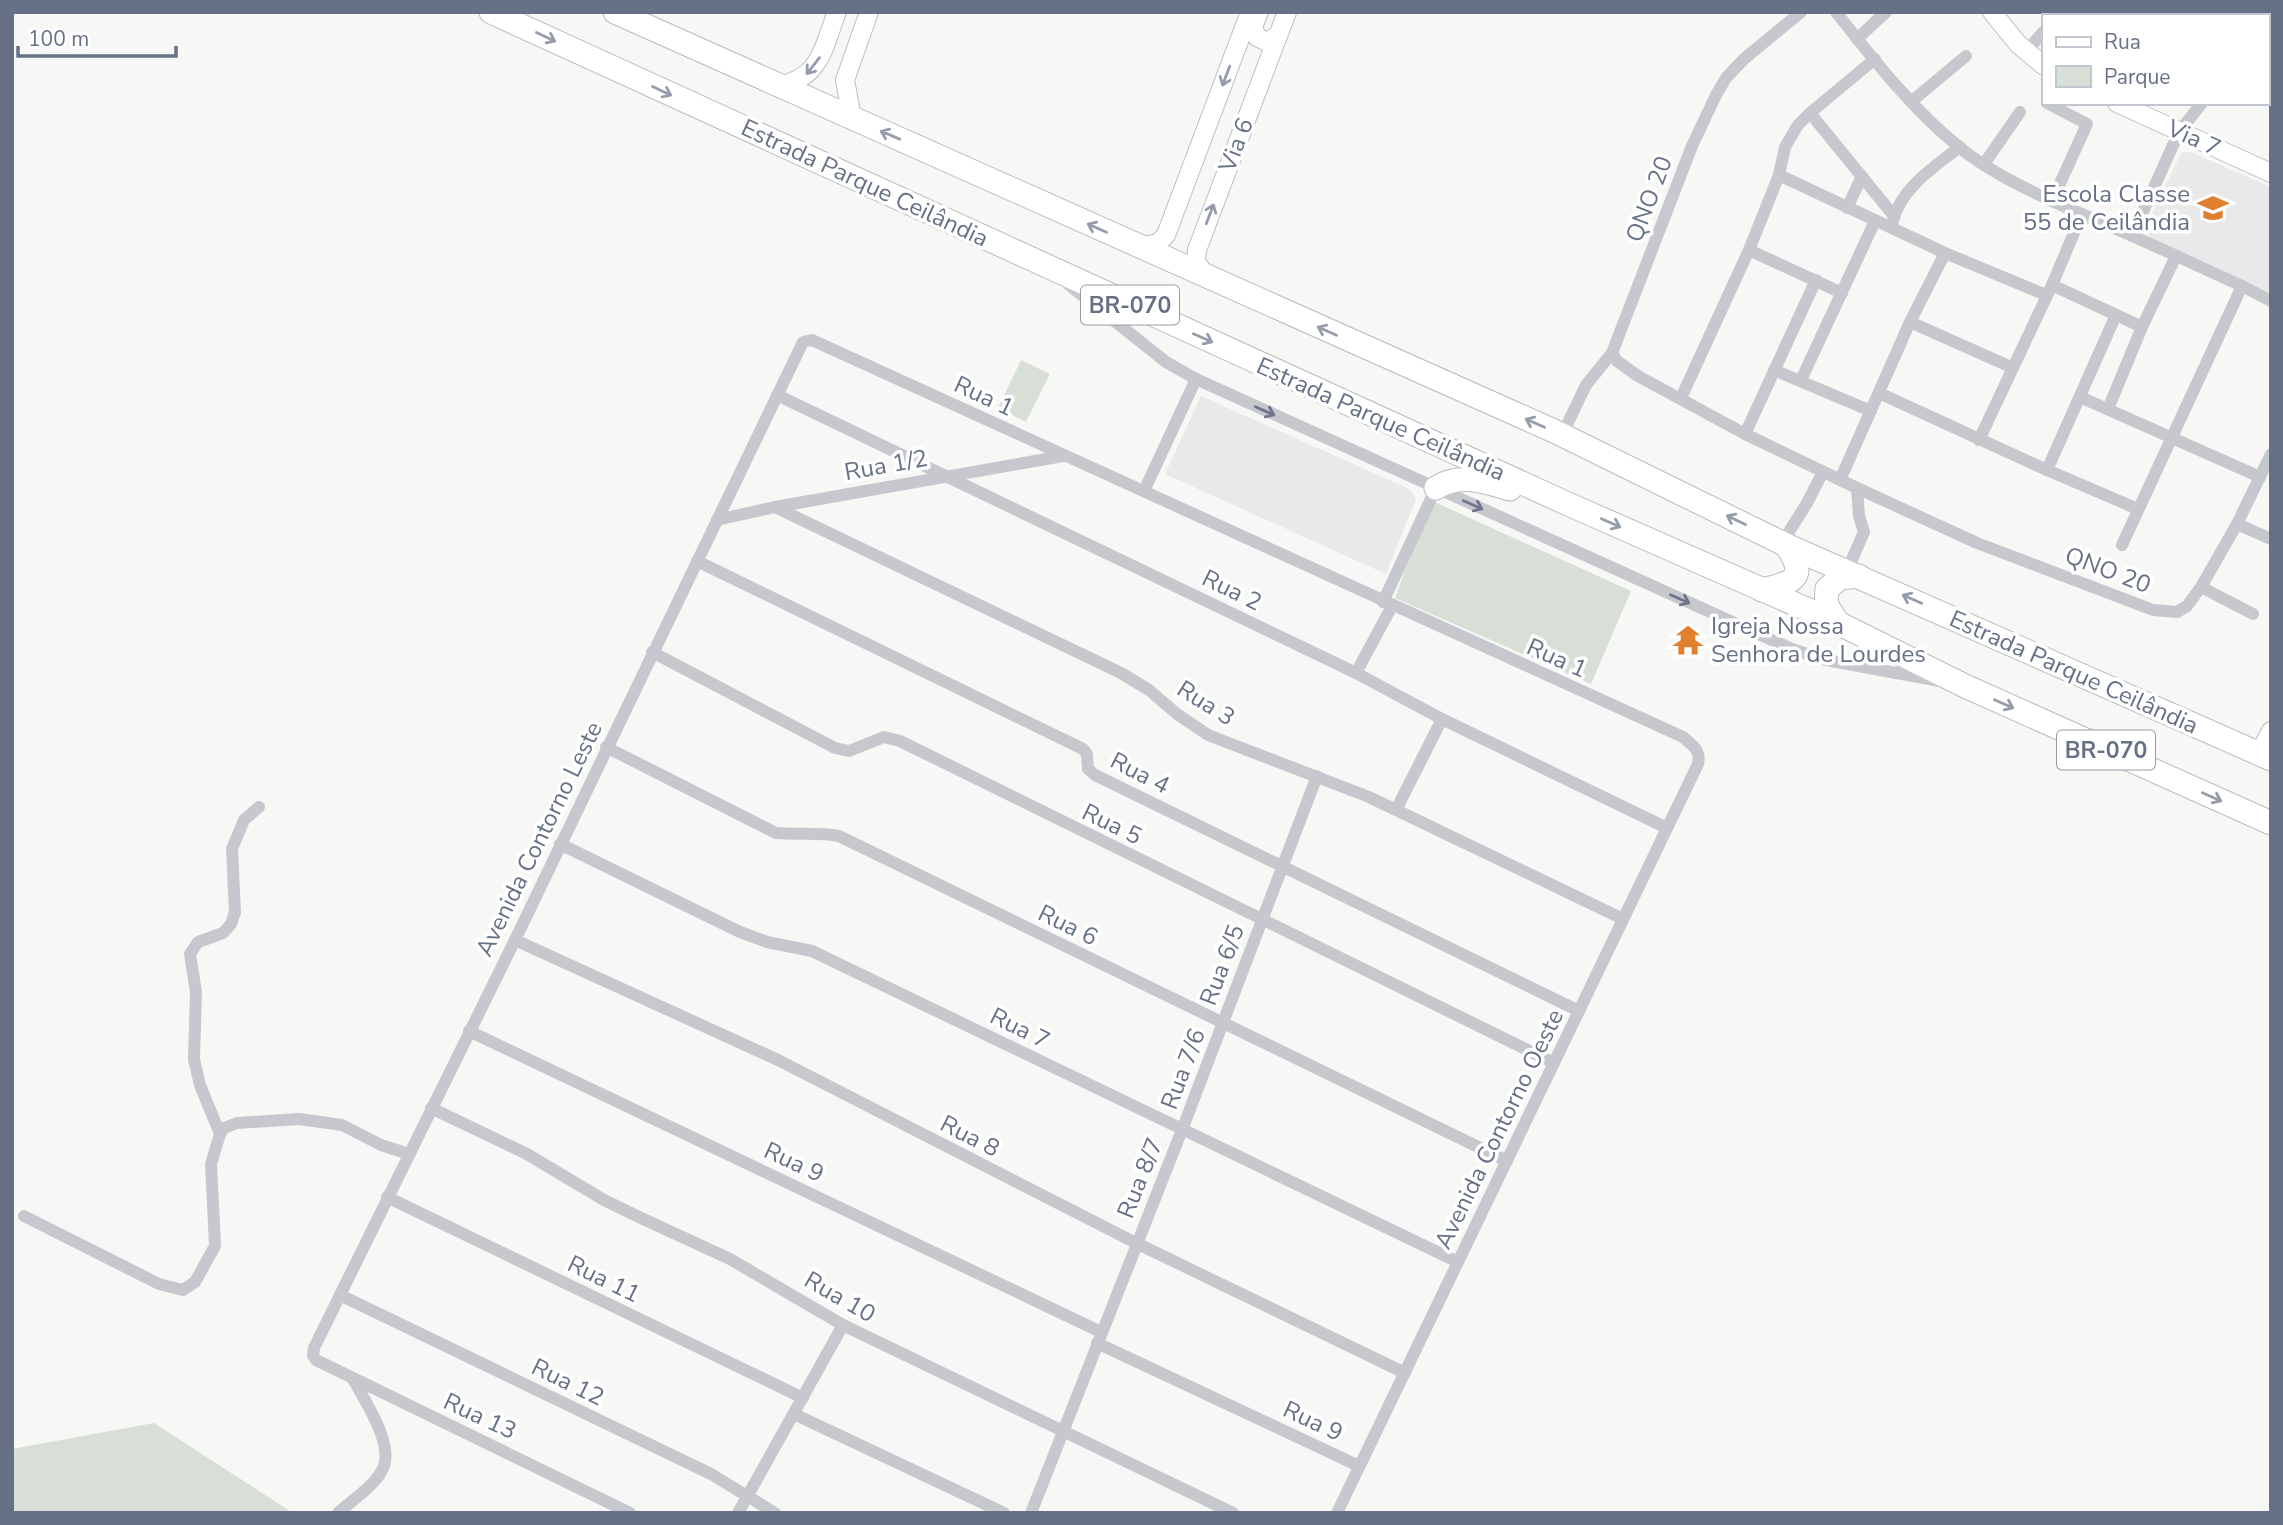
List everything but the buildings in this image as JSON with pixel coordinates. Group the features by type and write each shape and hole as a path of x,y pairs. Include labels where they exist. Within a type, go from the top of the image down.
{"highway":[{"name":"Estrada Parque Ceilândia","path":"491,12 1046,267 1838,624 1965,686 2271,823"},
{"name":"Estrada Parque Ceilândia","path":"615,12 1562,435 1784,544 2265,756"},
{"path":"1436,488 1442,483 1463,478 1568,504"},
{"path":"1762,590 1788,583 1795,577 1797,561 1784,544"},
{"path":"1838,624 1826,604 1827,589 1840,578 1853,574"}],"main road":[{"path":"778,86 793,83 812,71 837,12"},
{"path":"852,118 845,80 869,12"},
{"name":"Via 6","path":"1139,247 1158,243 1166,235 1250,12"},
{"path":"1259,12 1253,27 1257,37 1267,42 1278,36"},
{"name":"Via 6","path":"1206,277 1196,261 1197,250 1286,12"},
{"path":"1992,12 2042,64"},
{"name":"Via 7","path":"2121,105 2271,173"},
{"path":"2265,756 2271,731"}],"street":[{"name":"QNO 20","path":"1801,12 1744,59 1726,78 1716,95 1692,146 1612,353 1617,360 1638,376 1745,435 1857,488 1977,543 2153,610 2177,612 2187,606 2201,587 2270,457"},
{"path":"1836,12 1912,100 1959,147 1984,164 2052,201 2271,301"},
{"path":"1857,38 1885,12"},
{"path":"2027,51 2042,33"},
{"path":"1912,100 1966,56"},
{"path":"1681,398 1749,250 1779,175 1785,147 1798,125 1810,113 1875,59"},
{"path":"2050,105 2087,124 2052,201"},
{"path":"2132,236 2179,132 2200,105"},
{"path":"1984,164 2020,112"},
{"path":"1810,113 1862,176 1893,222"},
{"path":"1893,222 1906,194 1959,147"},
{"path":"1779,175 1875,220 1893,222 1945,253 2116,314 2142,327"},
{"path":"1847,208 1862,176"},
{"path":"1979,440 2082,214"},
{"path":"1801,380 1875,220"},
{"path":"1749,250 1842,293"},
{"path":"1840,480 1910,323 1945,253"},
{"path":"2108,409 2142,327 2176,256"},
{"path":"1046,267 1167,362 1196,379 1791,649 1826,660 1965,686"},
{"path":"1745,435 1816,280"},
{"name":"QNO 20","path":"2122,545 2242,286"},
{"path":"2047,470 2116,314"},
{"path":"1910,323 2011,367"},
{"name":"Avenida Contorno Leste","path":"313,1356 314,1348 806,340"},
{"name":"Rua 1","path":"806,340 813,340 1683,737 1700,755 1698,764"},
{"path":"1562,435 1586,386 1612,353"},
{"path":"1774,370 1871,411"},
{"path":"1144,491 1196,379"},
{"path":"1879,393 2138,509"},
{"name":"Rua 2","path":"777,395 1356,673 1442,719 1667,828"},
{"path":"2080,397 2260,477"},
{"name":"Rua 1/2","path":"717,520 775,507 1063,456"},
{"path":"1784,544 1823,472"},
{"path":"1356,673 1436,488"},
{"path":"1853,574 1864,531 1859,516 1857,488"},
{"name":"Rua 3","path":"775,507 1121,673 1149,690 1177,714 1208,735 1317,776 1396,810 1623,919"},
{"path":"2236,524 2271,539"},
{"name":"Rua 4","path":"697,561 1083,749 1087,754 1088,769 1095,775 1579,1011"},
{"path":"2201,587 2253,614"},
{"name":"Rua 5","path":"652,652 835,748 849,751 884,737 900,741 1554,1063"},
{"path":"1396,810 1442,719"},
{"name":"Rua 6","path":"606,747 776,832 798,835 819,832 839,836 1507,1161"},
{"name":"Avenida Contorno Oeste","path":"1337,1513 1698,764"},
{"name":"Rua 6/5","path":"1222,1024 1317,776"},
{"path":"220,1134 200,1085 194,1059 196,992 190,954 198,942 223,933 231,924 235,912 232,849 244,820 259,807"},
{"name":"Rua 7","path":"560,844 740,932 767,942 812,951 1458,1262"},
{"name":"Rua 8","path":"514,940 778,1060 1136,1242 1405,1373"},
{"name":"Rua 7/6","path":"1182,1130 1222,1024"},
{"name":"Rua 9","path":"469,1031 1359,1466"},
{"name":"Rua 10","path":"432,1108 527,1154 628,1212 730,1259 791,1292 843,1325 1233,1513"},
{"path":"24,1216 159,1284 183,1290 195,1282 215,1246 211,1164 224,1129 237,1123 299,1119 342,1125 409,1154"},
{"name":"Rua 8/7","path":"1031,1513 1182,1130"},
{"name":"Rua 11","path":"387,1198 803,1398"},
{"name":"Rua 12","path":"340,1295 710,1474 775,1513"},
{"path":"738,1513 843,1325"},
{"name":"Rua 13","path":"313,1356 354,1379 630,1513"},
{"path":"338,1513 372,1484 384,1465 383,1435 354,1379"},
{"path":"794,1414 1004,1513"}],"shaded area":[{"name":"Escola Classe 55 de Ceilândia","path":"2191,152 2271,187 2271,295 2151,239 2145,229 2181,153"},
{"path":"1201,396 1409,489 1416,499 1386,574 1165,474"}],"green space":[{"path":"1021,360 1050,374 1026,422 998,408"},
{"path":"1430,500 1631,591 1591,684 1395,598"},
{"path":"154,1423 293,1513 12,1513 12,1449"}],"place":[{"name":"Escola Classe 55 de Ceilândia","path":"2213,208"},
{"name":"Igreja Nossa Senhora de Lourdes","path":"1688,640"}]}
